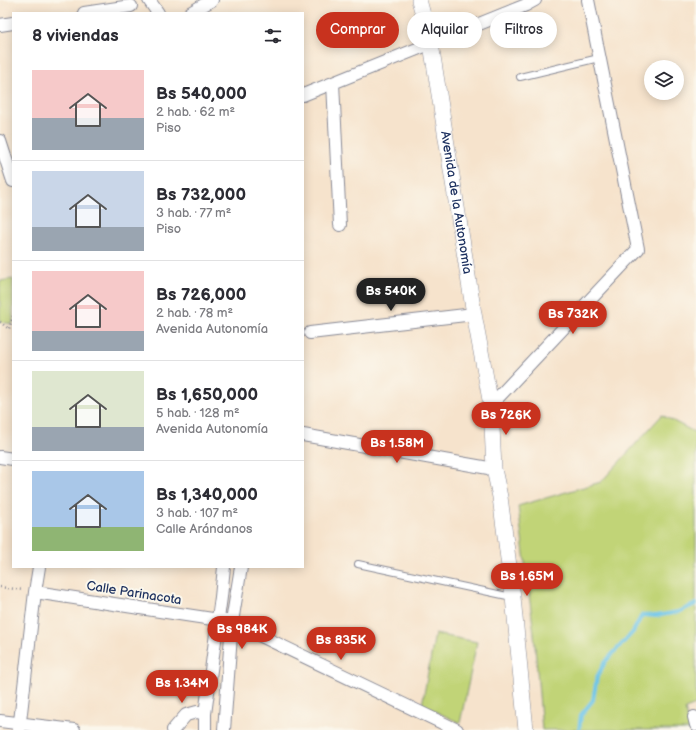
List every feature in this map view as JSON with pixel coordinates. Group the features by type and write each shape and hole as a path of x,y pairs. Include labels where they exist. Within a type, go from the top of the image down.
{"street":[{"path":"149,0 157,12"},
{"path":"192,12 212,0"},
{"name":"Avenida de la Autonomía","path":"419,0 422,12"},
{"path":"491,405 638,249 588,0"},
{"path":"482,23 531,2"},
{"path":"91,12 131,6"},
{"path":"0,25 12,23"},
{"path":"304,95 421,48"},
{"name":"Avenida de la Autonomía","path":"432,48 474,314 491,405 494,469 500,497 513,598 526,730"},
{"path":"333,83 340,224"},
{"path":"4,147 12,177"},
{"path":"310,333 474,314"},
{"path":"304,435 494,469"},
{"path":"0,457 12,459"},
{"path":"19,727 39,568"},
{"path":"205,730 205,714 224,568"},
{"path":"224,730 232,622 241,568"},
{"name":"Calle Parinacota","path":"35,592 217,621 232,622 457,730"},
{"path":"173,730 186,715 197,712 205,714"},
{"path":"0,721 19,727 74,730"}],"lane":[{"path":"520,77 599,58"},
{"path":"358,564 513,598"}],"path":[{"path":"0,322 9,329 12,319"},
{"path":"0,587 35,592"}],"green space":[{"path":"12,279 12,324 0,322 0,281"},
{"path":"662,415 696,433 696,705 685,709 691,730 542,730 534,634 518,506 601,482"},
{"path":"435,634 477,642 460,723 422,705"}],"waterway":[{"path":"579,730 581,715 593,700 597,677 605,662 633,632 642,615 656,616 678,612 696,604"}]}
